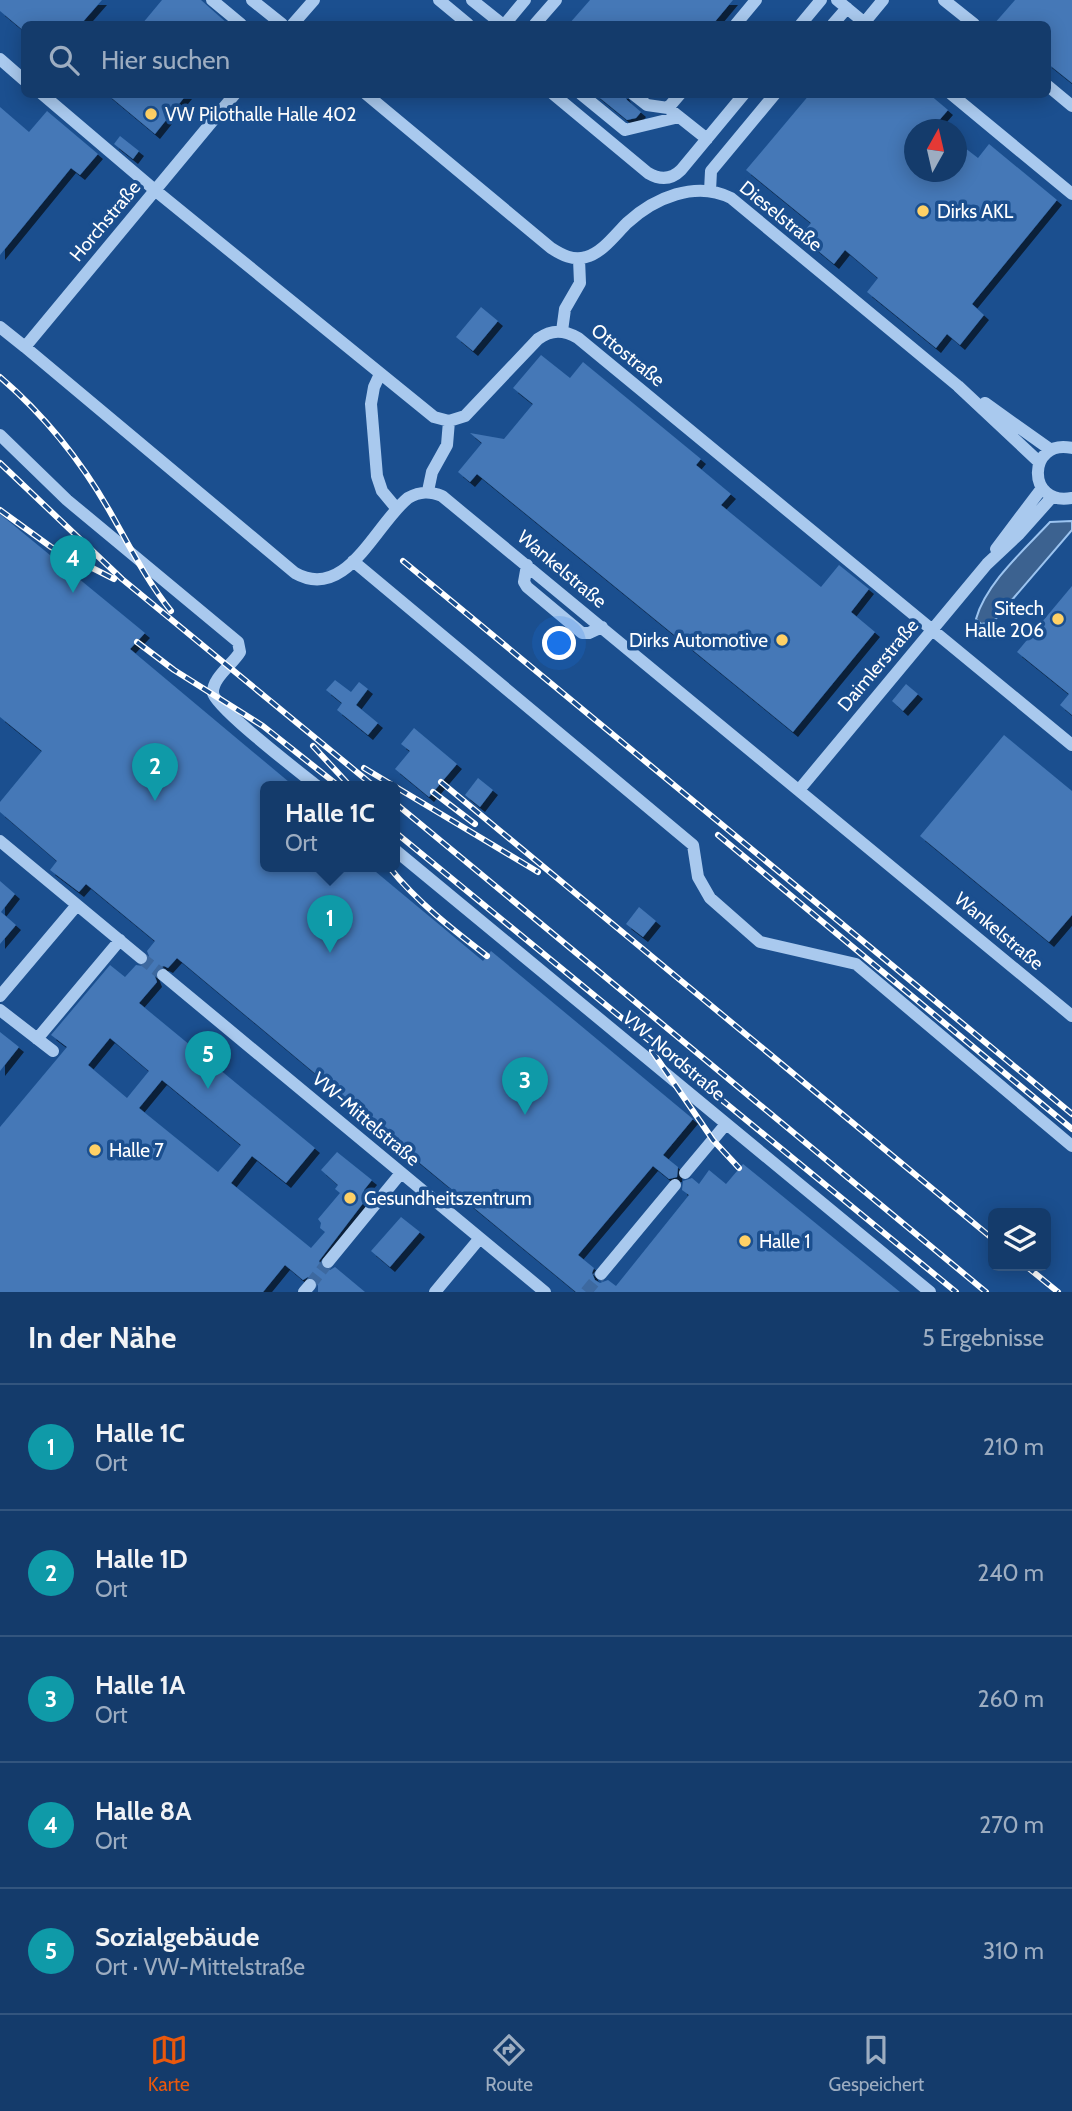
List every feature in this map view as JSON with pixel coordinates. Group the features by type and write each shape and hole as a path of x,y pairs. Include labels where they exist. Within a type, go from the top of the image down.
{"street":[{"path":"212,0 237,21"},
{"path":"252,0 273,21"},
{"path":"296,21 314,0"},
{"path":"439,0 464,21"},
{"path":"507,21 525,0"},
{"path":"540,21 556,0"},
{"path":"738,21 756,0"},
{"path":"804,21 821,0"},
{"path":"867,21 883,0"},
{"path":"944,0 970,21"},
{"path":"476,1 500,21"},
{"path":"834,21 842,4 862,21"},
{"path":"0,59 21,77"},
{"path":"1051,88 1072,106"},
{"path":"0,327 295,573 314,581 324,580 341,572 397,509 414,494 428,491 432,471 447,445 449,421 423,411 46,98"},
{"name":"Horchstraße","path":"24,347 232,98"},
{"path":"371,98 551,248 579,259 580,283 565,309 562,331"},
{"path":"558,98 657,178 668,178 681,170 741,98"},
{"path":"586,98 625,130 679,117"},
{"path":"638,98 647,105 668,108 707,139"},
{"path":"668,108 677,98"},
{"path":"710,191 711,171 772,98"},
{"path":"956,98 1072,194"},
{"name":"Dieselstraße","path":"579,259 598,251 630,221 675,195 697,190 731,198 958,386 1040,462"},
{"name":"Ottostraße","path":"449,421 457,420 472,410 545,334 562,331 578,338 1072,745"},
{"path":"380,374 371,404 377,476 382,491 397,509"},
{"name":"Dieselstraße","path":"958,386 1051,450"},
{"path":"0,435 67,500 238,642 238,656 216,681 213,689 215,698 230,714 311,781"},
{"path":"1072,448 1062,446 1051,450 1040,462 1037,475 1047,492 1065,499 1072,498"},
{"name":"Wankelstraße","path":"428,491 449,501 1072,1016"},
{"name":"Daimlerstraße","path":"799,790 987,565 1009,529 1047,492"},
{"path":"353,561 693,845 698,877 710,898 760,942 856,964 1072,1146"},
{"path":"0,841 141,958"},
{"name":"VW-Nordstraße","path":"400,854 929,1292"},
{"path":"0,996 77,905"},
{"path":"37,1039 120,940"},
{"name":"VW-Mittelstraße","path":"163,975 545,1292"},
{"path":"0,1010 53,1051"},
{"path":"685,1173 726,1124"},
{"path":"328,1262 401,1173"},
{"path":"601,1274 676,1185"},
{"path":"435,1292 480,1238"}],"water":[{"path":"1072,521 1072,530 993,622 981,624 976,619 981,606 1007,567 1050,522"}],"building":[{"path":"0,0 102,0 84,21 21,21 21,28 0,11"},
{"path":"162,0 201,0 225,21 144,21"},
{"path":"590,0 733,0 716,21 572,21"},
{"path":"1015,0 1072,0 1072,83 1051,66 1051,21 997,21"},
{"name":"VW Pilothalle Halle 402","path":"112,98 184,98 155,134"},
{"path":"600,98 626,98 641,112 636,118 627,120"},
{"name":"Dirks AKL","path":"807,98 934,98 948,110 940,119 904,119 904,182 967,182 967,150 978,158 989,144 1057,200 972,304 984,315 960,345 947,334 936,348 867,292 878,278 845,250 834,264 800,236 811,223 746,170"},
{"path":"0,107 29,132 47,111 98,154 80,175 71,168 0,255"},
{"path":"120,136 139,151 133,159 114,144"},
{"path":"481,307 498,321 473,351 456,337"},
{"path":"541,355 570,378 583,362 701,459 696,465 731,494 721,505 821,587 839,565 869,589 851,612 875,632 793,732 477,474 470,482 458,472 482,443 470,433 504,439 533,404 513,388"},
{"path":"0,514 145,633 130,649 288,781 260,781 260,872 376,872 483,961 491,951 693,1119 663,1155 678,1167 677,1177 669,1179 653,1166 578,1255 594,1268 592,1273 595,1280 600,1283 608,1280 616,1286 689,1195 682,1190 683,1181 692,1178 699,1184 709,1170 726,1184 743,1164 900,1292 576,1292 177,958 168,968 164,966 157,969 154,974 157,982 139,1003 315,1148 286,1183 252,1156 231,1183 311,1248 325,1232 320,1228 318,1219 340,1193 335,1189 338,1185 321,1170 337,1152 372,1180 364,1190 364,1202 319,1261 323,1269 330,1270 335,1267 365,1292 318,1292 315,1278 308,1277 303,1280 285,1265 263,1292 0,1292 0,1127 67,1047 51,1035 110,965 125,977 136,965 143,966 148,963 147,951 155,941 86,884 79,892 50,870 57,861 0,812 0,802 42,751 0,717","holes":["110,1038 149,1071 127,1098 88,1065","162,1080 241,1145 218,1172 139,1108"]},
{"name":"Sitech Halle 206","path":"1072,586 1072,715 1060,705 1069,694 1017,652"},
{"path":"335,680 351,692 359,682 368,689 356,705 378,723 368,735 337,710 342,703 326,690"},
{"path":"906,684 918,694 903,711 892,701"},
{"path":"414,728 457,764 429,797 395,769 410,751 401,744"},
{"path":"1004,735 1072,791 1072,915 1049,942 920,836"},
{"path":"478,778 493,790 480,807 465,795"},
{"path":"0,881 15,894 1,912 16,925 0,944"},
{"path":"639,907 656,921 643,937 626,924"},
{"path":"0,1032 19,1047 0,1071"},
{"path":"401,1217 420,1232 390,1267 371,1251"}],"tunnel":[{"path":"141,958 163,975"},
{"path":"310,1285 328,1262"},
{"path":"586,1292 601,1274"}],"railway":[{"path":"0,377 46,422 74,456 171,611"},
{"path":"0,463 122,579 368,781"},
{"path":"0,510 51,547 114,579"},
{"path":"403,561 1072,1114"},
{"path":"137,642 174,670 263,726 332,781"},
{"path":"313,746 345,781"},
{"path":"364,768 386,781"},
{"path":"441,782 988,1235"},
{"path":"400,790 538,872"},
{"path":"433,792 475,824"},
{"path":"400,807 986,1292"},
{"path":"718,835 1072,1129"},
{"path":"400,836 956,1292"},
{"path":"393,872 423,903 487,956"},
{"path":"652,1051 713,1140 739,1168"},
{"path":"1032,1271 1058,1292"}],"place":[{"name":"VW Pilothalle Halle 402","path":"151,114"},
{"name":"Dirks AKL","path":"923,211"},
{"name":"Halle 8A","path":"73,593"},
{"name":"Sitech Halle 206","path":"1058,619"},
{"name":"Dirks Automotive","path":"782,640"},
{"name":"Halle 1D","path":"155,801"},
{"name":"Halle 1C","path":"330,953"},
{"name":"Sozialgebäude","path":"208,1089"},
{"name":"Halle 1A","path":"525,1115"},
{"name":"Halle 7","path":"95,1150"},
{"name":"Gesundheitszentrum","path":"350,1198"},
{"name":"Halle 1","path":"745,1241"}]}
